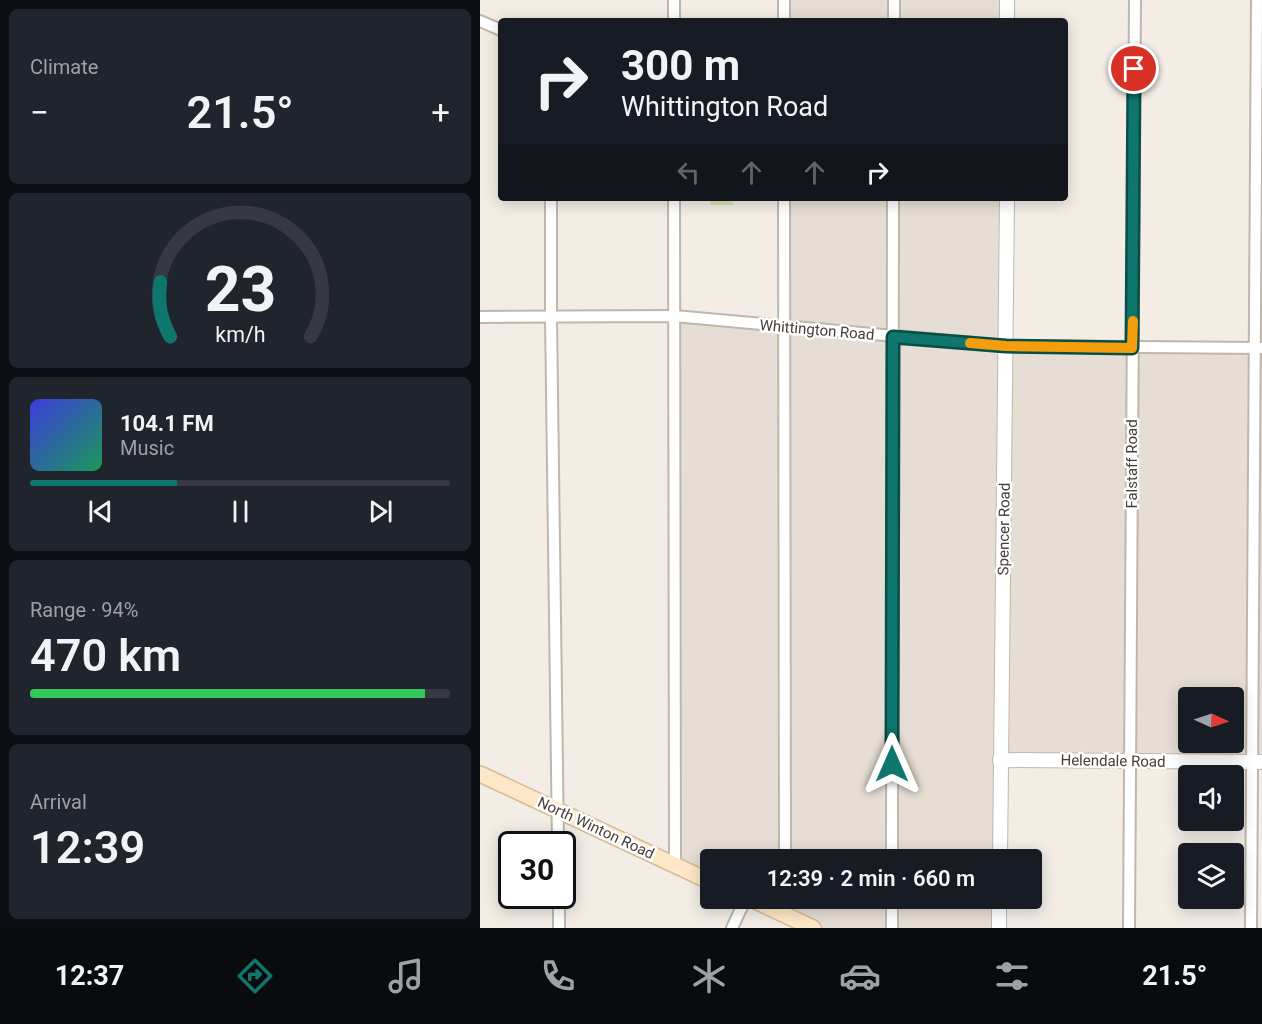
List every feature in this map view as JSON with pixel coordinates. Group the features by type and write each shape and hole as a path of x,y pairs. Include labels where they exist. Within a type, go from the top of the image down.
{"main road":[{"name":"North Winton Road","path":"480,774 700,877"},
{"path":"772,909 813,928"}],"street":[{"path":"674,0 674,18"},
{"path":"784,0 784,18"},
{"path":"894,0 894,18"},
{"path":"1007,0 1007,18"},
{"name":"Falstaff Road","path":"1129,928 1135,0"},
{"path":"1251,928 1257,762 1257,0"},
{"path":"480,21 498,29"},
{"path":"551,201 558,831"},
{"path":"674,201 675,865"},
{"path":"783,201 785,849"},
{"path":"892,849 893,201"},
{"name":"Spencer Road","path":"1000,849 1007,201"},
{"name":"Whittington Road","path":"480,317 674,316 1006,346 1258,348"},
{"name":"Helendale Road","path":"1000,760 1257,762"},
{"path":"559,909 559,928"},
{"path":"732,928 742,909"},
{"path":"785,909 785,915"},
{"path":"892,909 892,928"},
{"path":"999,909 999,928"}],"shaded area":[{"path":"784,0 1006,0 1006,18 784,18"},
{"path":"784,201 1005,201 1006,346 1262,347 1262,761 1001,760 1000,849 700,849 700,877 675,865 674,316 783,326"},
{"path":"769,909 1000,909 1000,928 812,928"}],"green space":[{"path":"710,201 733,201 733,205 710,205"}],"slow traffic":[{"path":"970,343 1006,346 1132,348 1133,321"}],"route":[{"path":"892,764 893,337 1006,346 1132,348 1134,69"}]}
